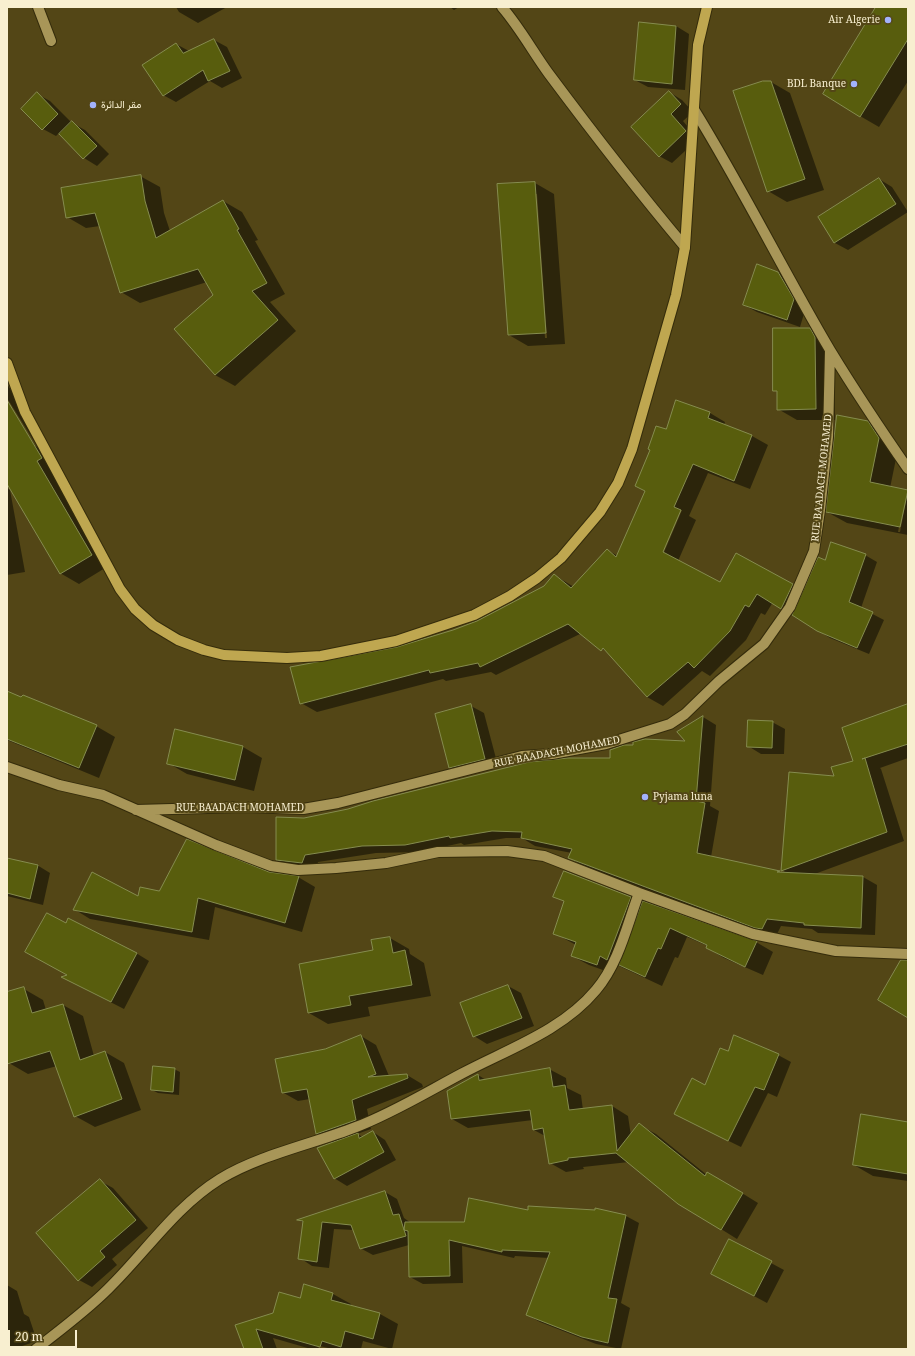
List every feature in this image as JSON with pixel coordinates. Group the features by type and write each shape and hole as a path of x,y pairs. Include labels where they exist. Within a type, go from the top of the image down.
{"main road":[{"path":"7,363 25,412 112,576 135,609 153,625 178,640 204,650 224,655 254,658 321,656 396,641 474,615 510,596 561,558 584,533 600,512 618,483 632,449 676,295 685,247 695,111 698,45 707,7"}],"street":[{"path":"38,7 52,41"},
{"path":"502,7 514,21 548,73 642,196 685,247"},
{"path":"695,111 738,183 830,350 908,469"},
{"name":"RUE BAADACH MOHAMED","path":"136,810 244,807 303,808 338,803 522,756 552,754 606,744 670,724 685,714 719,681 764,644 790,607 805,577 814,551 820,510 828,424 830,350"},
{"name":"RUE BAADACH MOHAMED","path":"7,767 59,785 103,795 216,845 271,866 298,870 386,863 438,852 507,851 544,856 639,893 753,934 836,951 908,954"},
{"path":"36,1349 108,1289 185,1208 221,1179 287,1151 358,1127 566,1020 592,994 603,980 619,950 639,893"}],"building":[{"path":"876,7 908,7 908,39 860,117 823,94"},
{"path":"639,22 676,26 672,84 634,80"},
{"path":"214,39 230,71 208,81 203,70 163,96 142,65 176,43 183,53"},
{"path":"763,81 771,81 805,179 767,192 733,91"},
{"path":"669,91 681,104 671,114 686,131 659,157 631,127"},
{"path":"37,92 58,114 42,130 21,109"},
{"path":"72,121 97,146 83,159 59,134"},
{"path":"141,175 145,201 156,238 223,200 239,229 237,230 267,283 252,291 278,320 215,375 174,329 213,295 198,269 120,293 95,213 66,218 61,188"},
{"path":"879,178 896,204 834,243 818,217"},
{"path":"535,182 546,333 508,335 497,184"},
{"path":"757,264 778,272 794,299 787,320 743,305"},
{"path":"773,328 810,328 815,337 816,409 777,410 777,391 773,391"},
{"path":"7,400 42,458 37,461 92,555 60,574 7,484"},
{"path":"676,400 710,412 708,418 752,435 734,481 693,464 674,507 681,510 663,552 720,582 736,553 793,584 781,609 757,594 749,607 745,605 730,631 694,668 688,662 647,697 603,648 601,651 568,624 480,667 478,663 430,673 429,670 300,704 290,667 397,647 453,630 477,621 544,586 554,574 571,588 607,549 616,557 645,491 635,486 650,450 648,449 656,426 666,429"},
{"path":"837,415 868,421 879,438 870,482 908,490 900,527 826,512"},
{"path":"831,542 866,554 849,602 873,612 857,648 817,631 792,615 818,557 825,560"},
{"path":"7,691 21,697 23,695 97,725 79,768 7,739"},
{"path":"471,704 485,759 449,768 435,714"},
{"path":"908,704 908,744 865,758 887,832 781,871 789,772 834,776 831,767 853,761 842,728"},
{"path":"703,716 696,801 705,803 697,853 780,871 777,872 863,876 861,928 804,925 804,923 767,919 762,929 755,928 568,858 572,849 521,838 522,832 492,831 450,838 449,836 405,845 362,846 305,855 302,863 276,860 276,817 304,818 348,809 373,801 529,762 568,758 610,758 610,750 624,745 633,745 633,742 645,739 685,741 677,732"},
{"path":"748,720 773,721 772,748 747,747"},
{"path":"175,729 243,746 235,780 167,764"},
{"path":"187,839 269,872 299,876 285,923 198,898 192,932 73,910 92,872 138,896 140,887 159,891"},
{"path":"7,858 38,865 30,899 7,893"},
{"path":"564,871 631,897 607,960 600,956 597,965 571,956 576,942 553,934 564,901 553,897"},
{"path":"643,901 757,941 745,967 706,948 707,945 670,928 661,949 658,948 645,977 619,965"},
{"path":"47,913 66,923 68,918 137,953 111,1002 61,977 67,975 25,952"},
{"path":"390,937 393,953 405,950 412,985 349,996 351,1005 308,1013 299,964 373,950 371,940"},
{"path":"901,960 908,960 908,1018 878,1000"},
{"path":"508,985 522,1018 473,1037 460,1003"},
{"path":"24,987 32,1013 63,1004 80,1060 105,1051 122,1099 74,1117 50,1051 7,1064 7,992"},
{"path":"361,1035 376,1074 368,1077 407,1074 408,1078 352,1100 356,1120 316,1134 307,1089 282,1093 275,1059 325,1049"},
{"path":"734,1035 779,1054 764,1090 755,1087 728,1141 674,1114 692,1078 705,1085 720,1048 728,1051"},
{"path":"153,1066 175,1068 173,1092 151,1090"},
{"path":"550,1068 553,1087 565,1085 569,1110 612,1105 617,1151 639,1123 705,1176 707,1172 743,1193 721,1230 678,1204 616,1153 568,1158 568,1160 549,1164 543,1128 533,1130 530,1110 451,1119 447,1091 478,1074 479,1080"},
{"path":"861,1114 908,1122 908,1174 853,1165"},
{"path":"373,1131 384,1152 334,1179 317,1148 358,1133 359,1138"},
{"path":"100,1179 136,1220 100,1251 105,1257 78,1281 36,1233"},
{"path":"385,1191 393,1215 399,1214 406,1236 360,1249 351,1225 322,1222 317,1262 298,1259 303,1221 297,1220"},
{"path":"469,1198 528,1210 528,1206 595,1210 595,1208 626,1215 608,1298 617,1299 608,1343 582,1337 526,1315 550,1252 502,1250 502,1252 449,1240 450,1276 409,1277 408,1231 404,1230 405,1222 464,1222"},
{"path":"729,1239 772,1261 754,1296 711,1274"},
{"path":"304,1284 333,1293 331,1300 380,1313 373,1339 345,1331 341,1347 322,1341 320,1347 256,1329 263,1349 244,1349 235,1325 273,1313 279,1292 300,1298"}],"place":[{"name":"Air Algerie","path":"888,20"},
{"name":"BDL Banque","path":"854,84"},
{"name":"مقر الدائرة","path":"93,105"},
{"name":"Pyjama luna","path":"645,797"}]}
